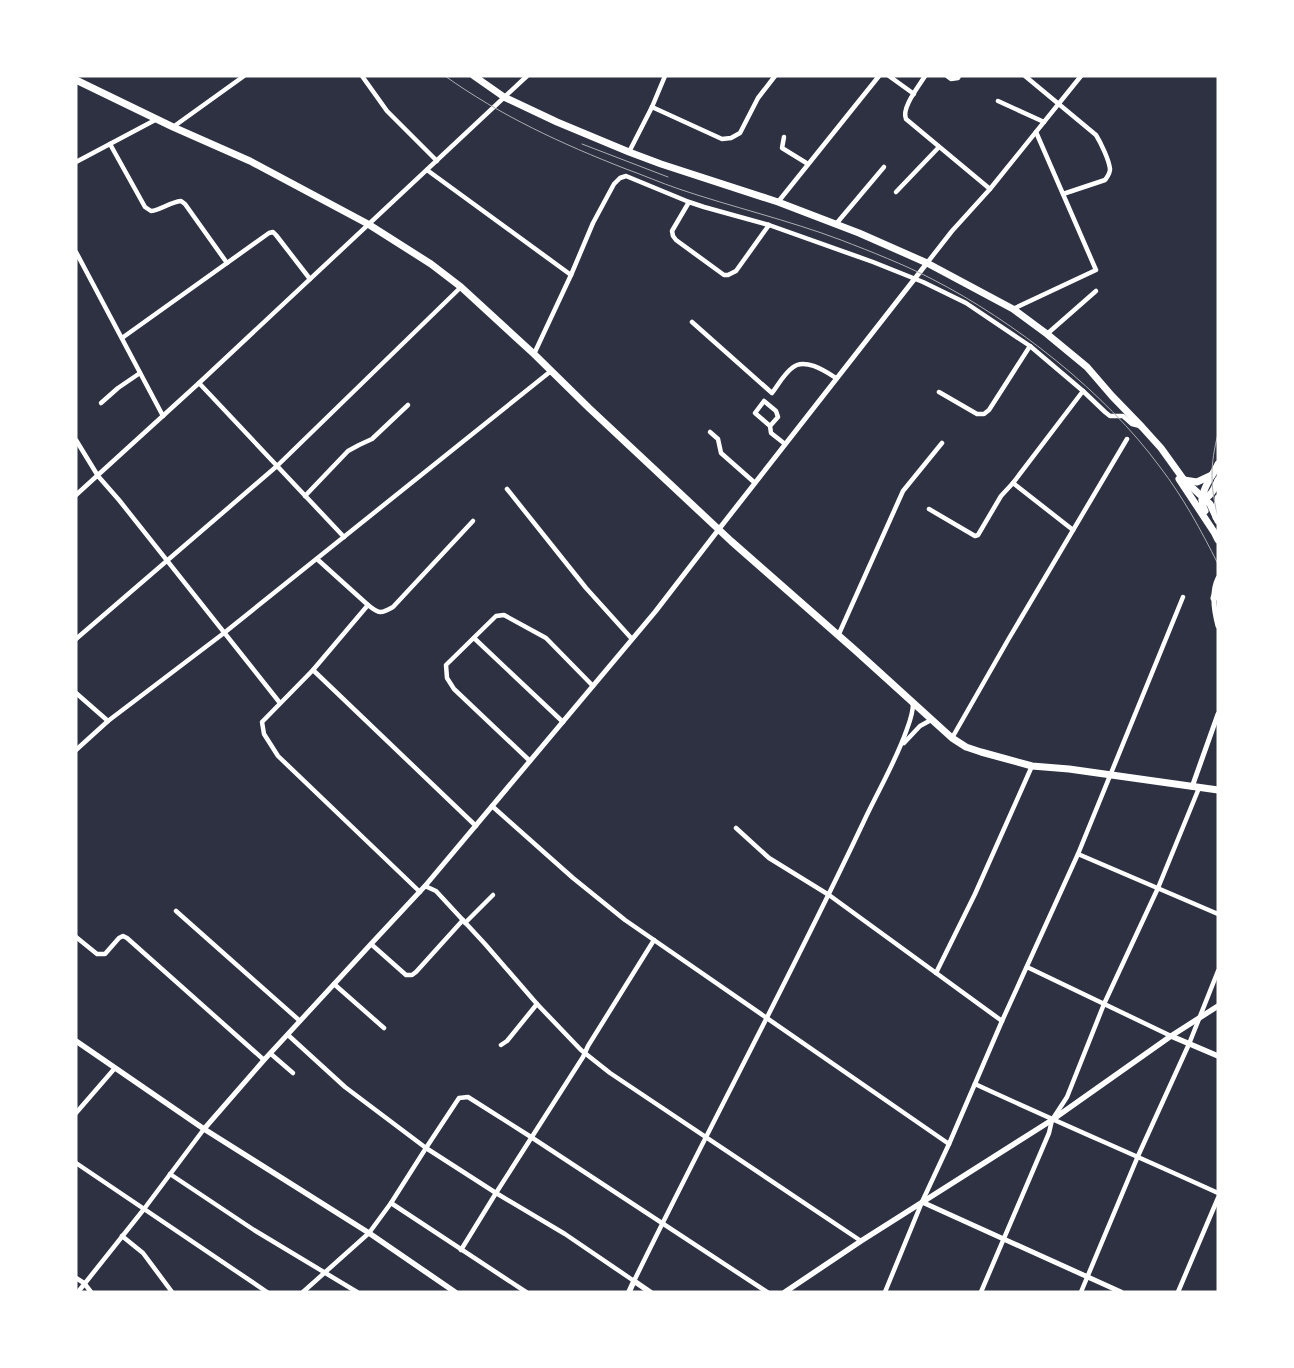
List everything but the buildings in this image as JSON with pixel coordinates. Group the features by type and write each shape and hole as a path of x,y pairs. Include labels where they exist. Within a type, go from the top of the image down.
{"main road":[{"path":"474,76 504,97 557,122 660,164 778,202 836,224 927,263 1013,309 1082,363 1161,448 1184,480 1210,504 1217,520"},
{"path":"76,80 250,161 368,224 431,264 461,287 534,354 602,421 718,529 931,720 966,747 1032,766 1069,769 1218,790"},
{"path":"1161,448 1218,540"},
{"path":"1214,532 1212,524 1201,505 1202,498 1216,477 1218,464"},
{"path":"1184,480 1191,482 1216,477"},
{"path":"1191,497 1196,500 1202,498"},
{"path":"1217,520 1218,498"},
{"path":"1214,598 1218,587"},
{"path":"785,1292 861,1241 1052,1120 1171,1036 1218,1006"},
{"path":"1171,1036 1218,1056"},
{"path":"76,1041 204,1129 456,1292"},
{"path":"629,1292 634,1281 650,1292"}],"street":[{"path":"173,126 244,76"},
{"path":"362,76 387,111 437,161"},
{"path":"76,496 527,76"},
{"path":"629,152 652,107 665,76"},
{"path":"652,107 722,139 731,138 740,133 758,98 775,76"},
{"path":"778,202 879,76"},
{"path":"889,76 914,94"},
{"path":"925,76 905,110 904,115 906,119 990,189"},
{"path":"947,76 952,79 959,76"},
{"path":"1025,76 1096,135 1101,143 1110,170 1105,180 1063,194"},
{"path":"78,1292 204,1129 264,1060 426,886 632,640 914,278 952,231 990,189 1082,76"},
{"path":"998,101 1044,122"},
{"path":"76,162 157,119"},
{"path":"1013,309 1096,270 1036,132"},
{"path":"784,137 782,148 808,164"},
{"path":"110,144 150,211 155,211 174,202 181,201 189,208 227,262"},
{"path":"896,192 939,147"},
{"path":"836,224 884,167"},
{"path":"427,170 571,275"},
{"path":"534,354 593,223 614,184 620,178 626,176 689,202 769,225 914,278 966,303 1030,346 1110,416 1123,416 1132,424 1142,427"},
{"path":"689,202 672,231 673,236 724,275 728,275 736,270 769,225"},
{"path":"122,338 269,233 273,232 310,279"},
{"path":"76,252 163,416"},
{"path":"76,639 277,466 461,287"},
{"path":"1047,334 1096,291"},
{"path":"692,322 772,393"},
{"path":"939,392 978,414 984,414 989,410 1030,346"},
{"path":"786,444 771,433 770,426 755,414 764,401 793,366 801,364 811,365 822,369 836,378"},
{"path":"76,750 108,721 224,633 551,370"},
{"path":"101,403 118,388 140,373"},
{"path":"199,383 344,537"},
{"path":"929,510 977,536 1001,496 1083,391"},
{"path":"764,401 776,411 778,417 770,426"},
{"path":"305,496 348,451 372,439 408,405"},
{"path":"710,432 718,439 721,453 755,483"},
{"path":"76,440 98,476 280,703"},
{"path":"952,738 1127,440"},
{"path":"838,636 902,492 942,443"},
{"path":"1013,483 1073,530"},
{"path":"507,489 586,588 632,640"},
{"path":"317,559 368,605 377,612 383,612 393,607 472,521"},
{"path":"1218,578 1214,598 1218,626"},
{"path":"885,1292 922,1202 1078,854 1183,597"},
{"path":"368,605 313,670 262,722 264,734 278,756 420,892"},
{"path":"530,761 454,689 447,678 446,665 496,616 504,615 546,638 593,686"},
{"path":"474,638 563,722"},
{"path":"313,670 476,826"},
{"path":"76,693 108,721"},
{"path":"288,1035 345,1087 426,1148 565,1234 634,1281 902,746 912,715 913,704"},
{"path":"981,1292 1049,1134 1052,1120 1067,1097 1104,1004 1158,888 1195,787 1218,716"},
{"path":"902,746 920,726 931,720"},
{"path":"936,973 975,894 1032,766"},
{"path":"492,806 573,878 625,920 949,1144"},
{"path":"736,828 769,858 829,895 1002,1021"},
{"path":"1078,854 1218,914"},
{"path":"426,886 436,891 537,1004 585,1052 610,1073 861,1241"},
{"path":"371,944 406,975 412,975 464,921 494,894"},
{"path":"176,910 300,1021"},
{"path":"76,937 97,954 105,954 119,938 123,936 127,938 264,1060"},
{"path":"461,1250 654,940"},
{"path":"1027,967 1171,1036"},
{"path":"1081,1292 1218,971"},
{"path":"334,984 384,1028"},
{"path":"501,1045 507,1042 537,1004"},
{"path":"271,1054 293,1073"},
{"path":"76,1113 114,1068"},
{"path":"975,1084 1218,1193"},
{"path":"303,1292 369,1234 459,1098 468,1098 531,1137 767,1292"},
{"path":"76,1163 266,1292"},
{"path":"170,1174 254,1230 357,1292"},
{"path":"1178,1292 1218,1198"},
{"path":"922,1202 1121,1292"},
{"path":"391,1203 526,1292"},
{"path":"122,1236 143,1253 172,1292"},
{"path":"76,1278 84,1283 91,1292"}],"tram line":[{"path":"445,76 488,104 579,150 672,187 841,240 899,263 963,296 1026,337 1113,412 1138,439 1176,490 1218,564"},
{"path":"582,144 668,177"},
{"path":"1218,434 1212,476 1218,517"}]}
